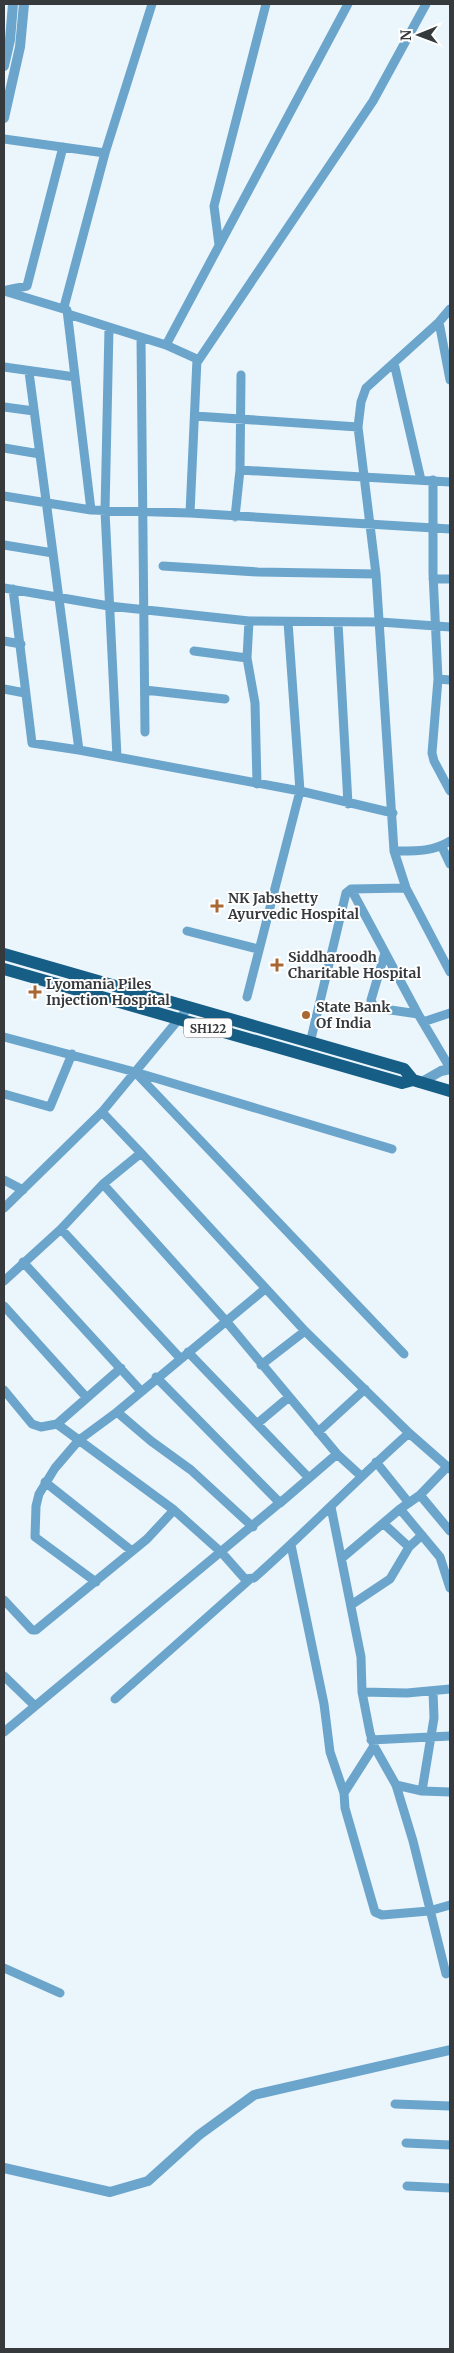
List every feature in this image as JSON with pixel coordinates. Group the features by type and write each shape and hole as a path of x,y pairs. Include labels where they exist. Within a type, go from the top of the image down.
{"main road":[{"path":"4,954 404,1069 417,1081"},
{"name":"SH122","path":"4,972 177,1019 402,1084 417,1081 450,1091"}],"street":[{"path":"4,66 13,4"},
{"path":"4,118 20,47 24,4"},
{"path":"91,510 66,311 105,153 152,4"},
{"path":"220,245 214,206 266,4"},
{"path":"166,346 348,4"},
{"path":"190,513 198,361 373,101 426,4"},
{"path":"4,139 105,153"},
{"path":"4,291 26,286 63,147"},
{"path":"4,291 166,346 196,358 198,361"},
{"path":"450,309 439,322 366,388 361,402 358,427 376,574 394,851 406,888 450,972"},
{"path":"439,322 450,380"},
{"path":"109,328 105,511 118,757"},
{"path":"141,338 145,732"},
{"path":"394,363 422,480"},
{"path":"4,367 75,377"},
{"path":"29,372 79,750"},
{"path":"235,517 240,470 241,375"},
{"path":"4,406 34,411"},
{"path":"195,416 240,421 358,427"},
{"path":"4,448 40,454"},
{"path":"240,470 450,482"},
{"path":"433,480 433,579 438,679 433,757 450,790"},
{"path":"4,496 91,510 190,513 450,529"},
{"path":"4,545 53,553"},
{"path":"164,566 258,572 376,574"},
{"path":"433,579 450,579"},
{"path":"393,813 348,804 300,791 32,743 21,644 8,588 109,606 249,621 380,622 450,627"},
{"path":"249,621 248,658 254,703 257,784"},
{"path":"247,997 300,791 288,622"},
{"path":"338,623 348,804"},
{"path":"4,641 21,644"},
{"path":"194,651 248,658"},
{"path":"438,679 450,680"},
{"path":"4,690 26,693"},
{"path":"145,690 225,699"},
{"path":"394,851 425,850 442,847 450,842"},
{"path":"442,847 450,864"},
{"path":"310,1043 345,895 351,889 406,888"},
{"path":"351,889 420,1018 450,1068 417,1081"},
{"path":"187,931 258,949"},
{"path":"385,953 372,1005 377,1008 420,1018 450,1013"},
{"path":"4,1208 102,1112 188,1008"},
{"path":"4,1038 72,1054 135,1072 392,1149"},
{"path":"4,1094 50,1106 72,1054"},
{"path":"135,1072 404,1354"},
{"path":"102,1112 305,1331 409,1433 449,1468 420,1495 400,1509 342,1558"},
{"path":"4,1280 61,1229 103,1184 142,1153"},
{"path":"4,1180 22,1190"},
{"path":"103,1184 226,1321 337,1454 360,1476"},
{"path":"61,1229 180,1358"},
{"path":"23,1262 141,1391"},
{"path":"96,1582 35,1537 36,1506 45,1482 78,1440 117,1412 156,1377 265,1289"},
{"path":"4,1306 87,1398"},
{"path":"261,1365 305,1331"},
{"path":"188,1352 309,1478"},
{"path":"4,1390 32,1424 41,1427 57,1424 121,1368"},
{"path":"156,1377 280,1503 282,1500"},
{"path":"318,1432 365,1389"},
{"path":"258,1423 289,1397"},
{"path":"117,1412 151,1441 191,1470 252,1527"},
{"path":"57,1424 174,1510 222,1553 245,1579 249,1580"},
{"path":"115,1699 249,1580 291,1546 360,1476 409,1433"},
{"path":"4,1732 222,1553 337,1454"},
{"path":"376,1462 409,1503"},
{"path":"45,1482 132,1551"},
{"path":"420,1495 450,1531"},
{"path":"331,1507 361,1657 362,1692 373,1743 396,1786 413,1841 446,1974"},
{"path":"400,1509 440,1557 450,1588"},
{"path":"4,1600 35,1630 132,1551 154,1532 174,1510"},
{"path":"384,1524 409,1547"},
{"path":"351,1605 390,1579 409,1547 422,1535"},
{"path":"291,1546 324,1704 330,1752 344,1793 345,1808 375,1912 382,1915 429,1911 450,1905"},
{"path":"4,1676 35,1706"},
{"path":"362,1692 407,1693 450,1689"},
{"path":"422,1791 434,1718 433,1691"},
{"path":"373,1743 450,1736"},
{"path":"344,1793 373,1743"},
{"path":"396,1786 422,1791 450,1792"},
{"path":"4,1968 60,1992"},
{"path":"4,2168 110,2192 148,2181 199,2135 254,2095 450,2050"},
{"path":"395,2104 450,2106"},
{"path":"406,2143 450,2145"},
{"path":"407,2186 450,2188"}],"place":[{"name":"NK Jabshetty Ayurvedic Hospital","path":"217,906"},
{"name":"Siddharoodh Charitable Hospital","path":"277,965"},
{"name":"Lyomania Piles Injection Hospital","path":"35,992"},
{"name":"State Bank Of India","path":"306,1015"}]}
